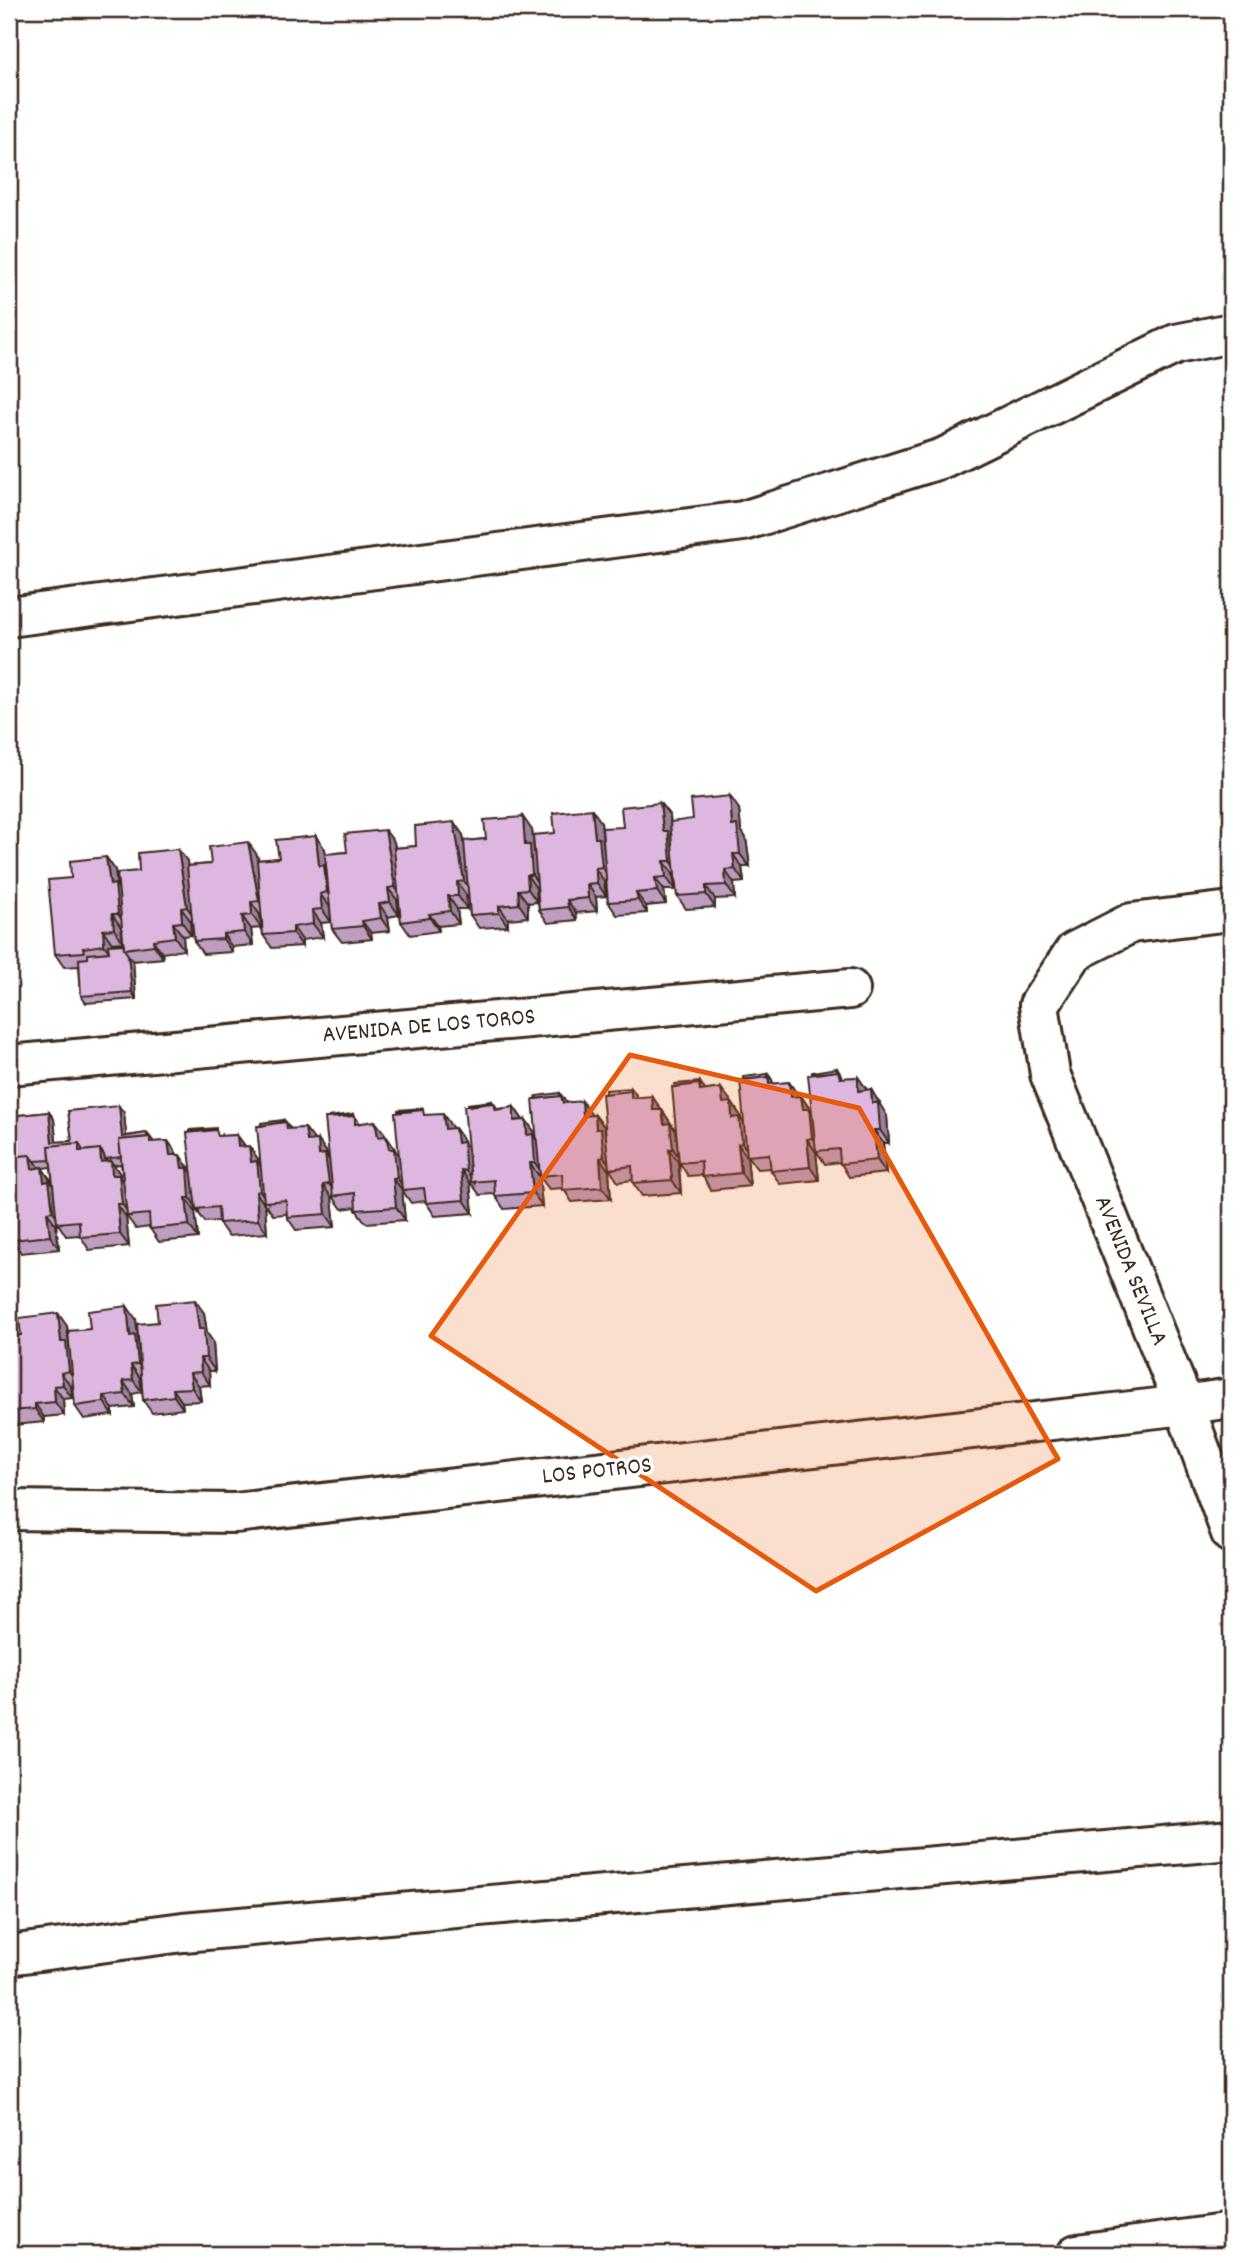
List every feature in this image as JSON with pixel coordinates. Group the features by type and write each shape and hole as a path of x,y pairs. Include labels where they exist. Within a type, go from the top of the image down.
{"street":[{"path":"9,617 743,521 943,458 1176,344 1231,333"},
{"name":"AVENIDA SEVILLA","path":"1231,911 1131,923 1074,952 1039,1005 1050,1074 1184,1405 1231,1534"},
{"name":"AVENIDA DE LOS TOROS","path":"9,1065 850,989"},
{"name":"LOS POTROS","path":"9,1510 234,1513 1231,1398"},
{"path":"9,1955 183,1932 1231,1840"},
{"path":"1077,2254 1231,2233"}],"highlighted area":[{"path":"630,1055 859,1108 1058,1459 816,1591 431,1336"}],"building":[{"path":"730,796 732,826 737,825 740,854 733,854 735,869 725,870 726,885 706,886 706,894 677,896 670,822 693,819 691,800"},
{"path":"660,803 663,831 668,831 671,861 664,861 666,877 655,878 657,891 636,893 638,900 608,902 602,828 623,827 621,807"},
{"path":"592,809 602,867 595,868 597,883 587,884 588,898 567,900 568,907 539,910 533,835 555,833 553,813"},
{"path":"523,817 525,845 530,845 532,875 527,875 528,889 518,890 519,904 499,906 499,913 470,915 464,841 486,839 484,820"},
{"path":"454,822 464,881 457,882 458,896 448,896 450,911 429,914 430,918 401,922 394,848 416,846 415,826"},
{"path":"385,830 395,887 388,888 390,902 379,904 381,918 362,921 363,926 332,929 325,854 347,852 345,834"},
{"path":"316,836 319,866 324,865 327,892 320,894 322,909 312,910 313,924 293,927 293,933 263,935 257,860 279,858 276,840"},
{"path":"248,842 259,901 251,902 252,915 242,916 244,932 223,934 223,939 194,941 187,866 211,864 209,847"},
{"path":"178,849 187,907 181,908 182,922 173,923 175,937 153,940 154,945 124,949 117,873 139,871 138,853"},
{"path":"106,857 110,885 115,884 118,914 112,914 114,929 103,930 104,945 83,948 84,952 55,954 48,880 71,878 70,861"},
{"path":"124,944 128,955 132,992 81,996 79,959 88,958 88,954 109,952 108,945"},
{"path":"837,1068 837,1071 812,1074 812,1072"},
{"path":"838,1071 840,1078 858,1077 858,1091 871,1089 872,1103 878,1103 880,1130 874,1130 877,1160 840,1164 839,1149 816,1151 808,1075"},
{"path":"768,1074 768,1077 744,1080 743,1077"},
{"path":"768,1077 769,1084 789,1082 791,1097 801,1096 803,1109 809,1109 812,1138 807,1139 810,1167 771,1171 769,1154 747,1156 740,1080"},
{"path":"700,1082 700,1086 675,1087 675,1084"},
{"path":"699,1084 700,1091 721,1088 723,1103 731,1102 732,1118 739,1117 741,1173 702,1177 701,1161 679,1163 672,1087"},
{"path":"631,1088 631,1091 605,1094 605,1090"},
{"path":"631,1091 631,1098 652,1096 653,1110 662,1110 664,1124 670,1123 672,1180 633,1183 632,1166 609,1169 602,1094"},
{"path":"560,1093 560,1096 537,1099 536,1096"},
{"path":"561,1096 563,1103 582,1101 583,1116 595,1115 596,1129 601,1129 604,1157 600,1158 602,1187 563,1190 562,1174 540,1176 533,1099"},
{"path":"492,1103 468,1106 468,1104"},
{"path":"494,1103 495,1110 514,1107 514,1121 526,1120 527,1135 533,1134 535,1163 530,1163 533,1193 495,1196 494,1180 471,1182 464,1106"},
{"path":"119,1106 122,1137 147,1133 147,1137 119,1140 121,1157 105,1159 100,1149 83,1151 79,1143 49,1146 50,1160 35,1161 30,1155 16,1156 9,1150 9,1116 49,1112 52,1142 72,1141 68,1111"},
{"path":"398,1110 423,1110 398,1112"},
{"path":"423,1110 424,1115 443,1114 445,1129 455,1128 457,1143 463,1142 466,1171 461,1170 464,1200 426,1203 424,1188 402,1190 395,1113"},
{"path":"353,1116 329,1118 329,1117"},
{"path":"355,1116 355,1124 375,1121 378,1137 386,1136 389,1149 394,1149 396,1207 356,1210 355,1193 333,1196 325,1118"},
{"path":"284,1122 261,1126 261,1123"},
{"path":"286,1122 287,1129 305,1128 307,1141 318,1140 319,1155 325,1154 329,1184 323,1185 326,1214 287,1217 286,1200 264,1202 257,1126"},
{"path":"190,1130 216,1130 190,1132"},
{"path":"216,1130 218,1136 237,1135 238,1147 249,1146 251,1162 257,1161 260,1191 256,1192 258,1220 219,1223 218,1207 196,1209 187,1133"},
{"path":"150,1137 150,1142 168,1141 170,1155 180,1155 182,1168 188,1168 190,1198 186,1198 189,1225 150,1229 149,1214 127,1216 119,1140"},
{"path":"79,1143 79,1151 100,1149 101,1162 111,1161 112,1175 119,1175 122,1204 117,1204 120,1234 80,1237 79,1221 57,1223 49,1146"},
{"path":"9,1150 12,1157 30,1155 32,1169 42,1167 44,1182 49,1181 53,1211 47,1212 50,1236 12,1240 9,1227"},
{"path":"195,1300 199,1329 204,1329 206,1358 200,1358 201,1372 190,1373 192,1388 173,1389 174,1396 143,1400 137,1324 158,1322 156,1304"},
{"path":"127,1306 130,1336 135,1335 138,1364 131,1365 133,1380 123,1381 125,1394 104,1396 104,1402 75,1406 68,1331 90,1329 88,1311"},
{"path":"58,1313 61,1342 66,1342 69,1371 61,1373 63,1385 54,1386 55,1402 35,1404 35,1409 9,1411 9,1336 21,1335 19,1318"}]}
